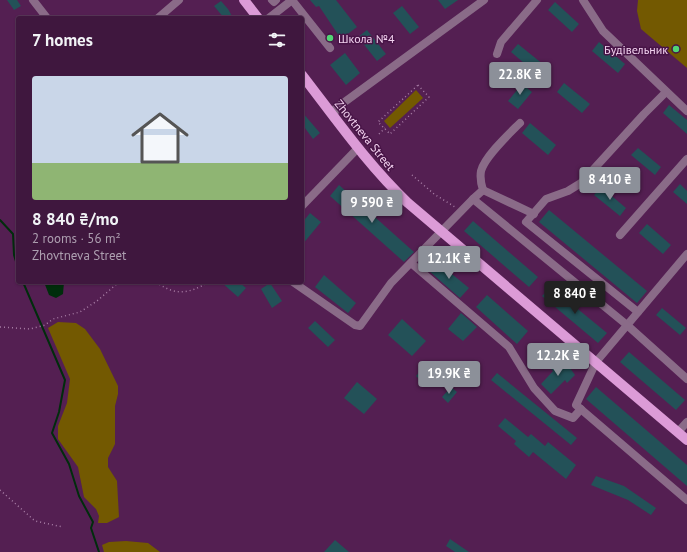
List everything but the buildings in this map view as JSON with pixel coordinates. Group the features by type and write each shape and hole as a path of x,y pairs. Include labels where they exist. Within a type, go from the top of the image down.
{"main road":[{"path":"244,0 256,16"},
{"name":"Zhovtneva Street","path":"304,78 358,148 391,186 687,440"}],"street":[{"path":"33,0 45,16"},
{"path":"160,16 179,0"},
{"path":"272,0 274,2 276,0"},
{"path":"272,16 292,0 330,48"},
{"path":"334,118 335,109 484,0"},
{"path":"497,54 501,42 537,0"},
{"path":"583,0 603,31 687,111"},
{"path":"638,312 526,222 546,199 568,191 582,183 644,114 666,92"},
{"path":"483,190 481,170 493,153 520,123"},
{"path":"304,204 358,148"},
{"path":"620,235 687,159"},
{"path":"483,190 534,214"},
{"path":"296,284 354,325 360,326 391,283 483,190"},
{"path":"473,199 626,325 687,379"},
{"path":"687,254 596,362 576,405 687,500"},
{"path":"411,263 509,347 534,388 555,411 573,418 581,409"},
{"path":"678,432 687,422"}],"path":[{"path":"418,85 429,97 390,134 385,128 378,122 418,85"},
{"path":"379,134 385,128"},
{"path":"412,175 446,203 462,210"},
{"path":"0,327 37,328 45,325 53,319 80,312 97,301 117,284"},
{"path":"160,284 173,291 183,293 195,290 206,284"},
{"path":"0,490 36,521 63,527"}],"shaded area":[{"name":"Будівельник","path":"638,0 687,0 687,68 641,29 637,11"},
{"path":"416,90 423,98 390,128 384,121"},
{"path":"45,284 64,284 63,294 56,298 49,295"},
{"path":"58,322 76,323 85,329 100,349 118,386 115,406 115,444 108,458 108,467 117,481 119,517 107,523 98,523 99,516 96,509 84,497 78,467 58,439 58,426 67,403 70,379 48,328"},
{"path":"126,541 148,543 160,552 104,552 102,545 109,542"}],"waterway":[{"path":"0,220 13,234 14,255 16,262"},
{"path":"24,284 65,380 59,412 52,433 69,464 79,496 93,522 91,528 99,552"}],"place":[{"name":"Школа №4","path":"330,38"},
{"name":"Будівельник","path":"676,49"}]}
